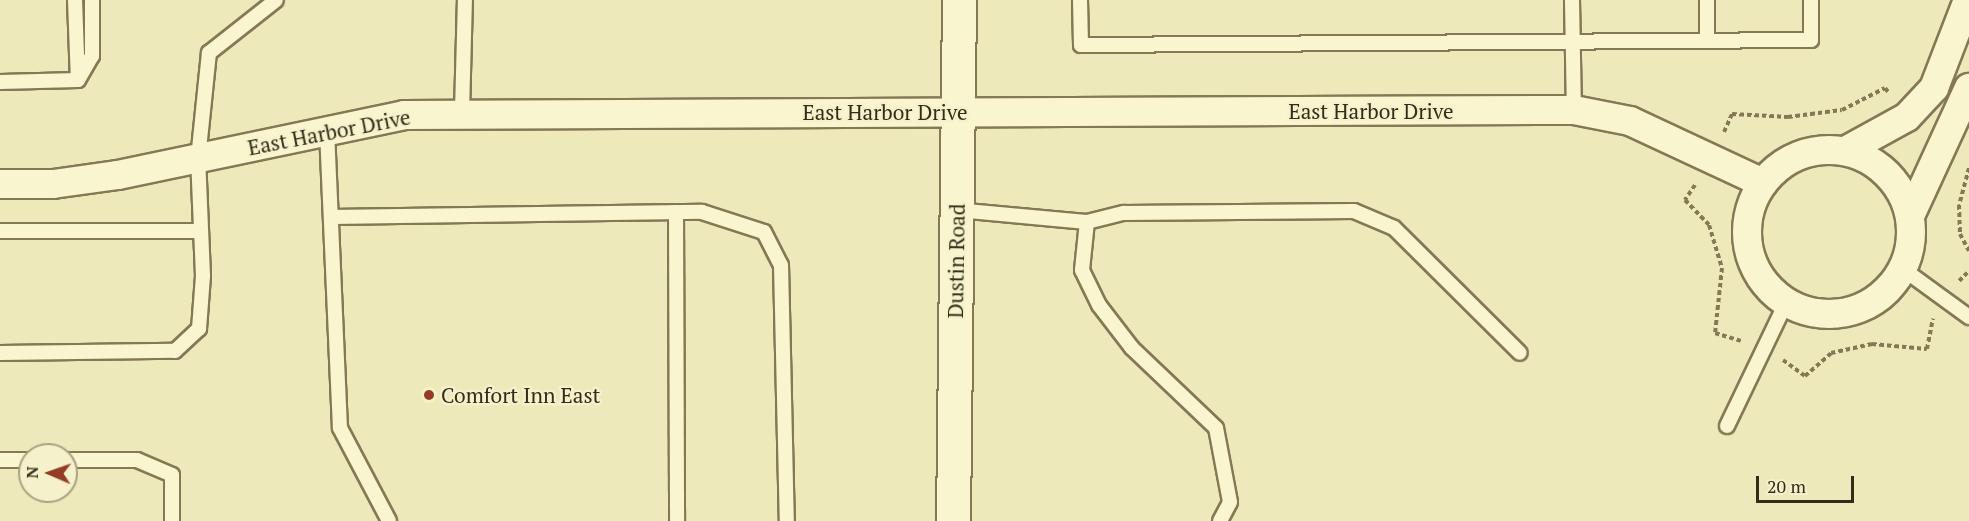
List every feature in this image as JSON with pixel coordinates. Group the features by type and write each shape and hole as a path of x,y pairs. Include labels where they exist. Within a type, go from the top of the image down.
{"street":[{"name":"Dustin Road","path":"953,521 959,0"},
{"path":"1847,150 1907,117 1934,88 1968,0"},
{"path":"1910,216 1969,88"},
{"name":"East Harbor Drive","path":"0,184 64,182 198,159 404,115 462,112 1574,110 1630,121 1763,183"},
{"path":"1847,150 1874,161 1901,190 1910,216 1911,243 1903,269 1887,291 1864,307 1846,312 1811,313 1786,303 1766,284 1752,261 1747,234 1750,207 1763,183 1782,164 1807,152 1847,150"}],"lane":[{"path":"75,0 78,80"},
{"path":"78,80 92,56 92,0"},
{"path":"0,353 152,354 175,351 187,344 199,329 203,276 198,159 209,53 276,0"},
{"path":"462,112 465,0"},
{"path":"1080,0 1081,45 1811,40 1811,0"},
{"path":"1572,0 1574,110"},
{"path":"1707,0 1707,41"},
{"path":"0,82 78,80"},
{"path":"327,131 340,428 389,521"},
{"path":"957,210 1087,222 1124,213 1354,212 1394,228 1520,353"},
{"path":"676,212 677,521"},
{"path":"331,217 702,212 764,232 781,266 787,521"},
{"path":"1087,222 1082,270 1099,305 1132,348 1216,428 1230,502 1220,521"},
{"path":"0,231 201,231"},
{"path":"1903,269 1941,299 1969,317"},
{"path":"1727,426 1786,303"},
{"path":"0,460 18,460"},
{"path":"78,460 137,460 172,475 172,521"}],"path":[{"path":"1907,117 1885,88 1842,110 1788,117 1732,114 1713,160 1685,200 1709,225 1722,268 1715,333 1764,348 1805,376 1831,353 1872,344 1927,350 1941,299"},
{"path":"1969,166 1959,206 1960,234 1969,251"}],"place":[{"name":"Comfort Inn East","path":"429,395"}]}
